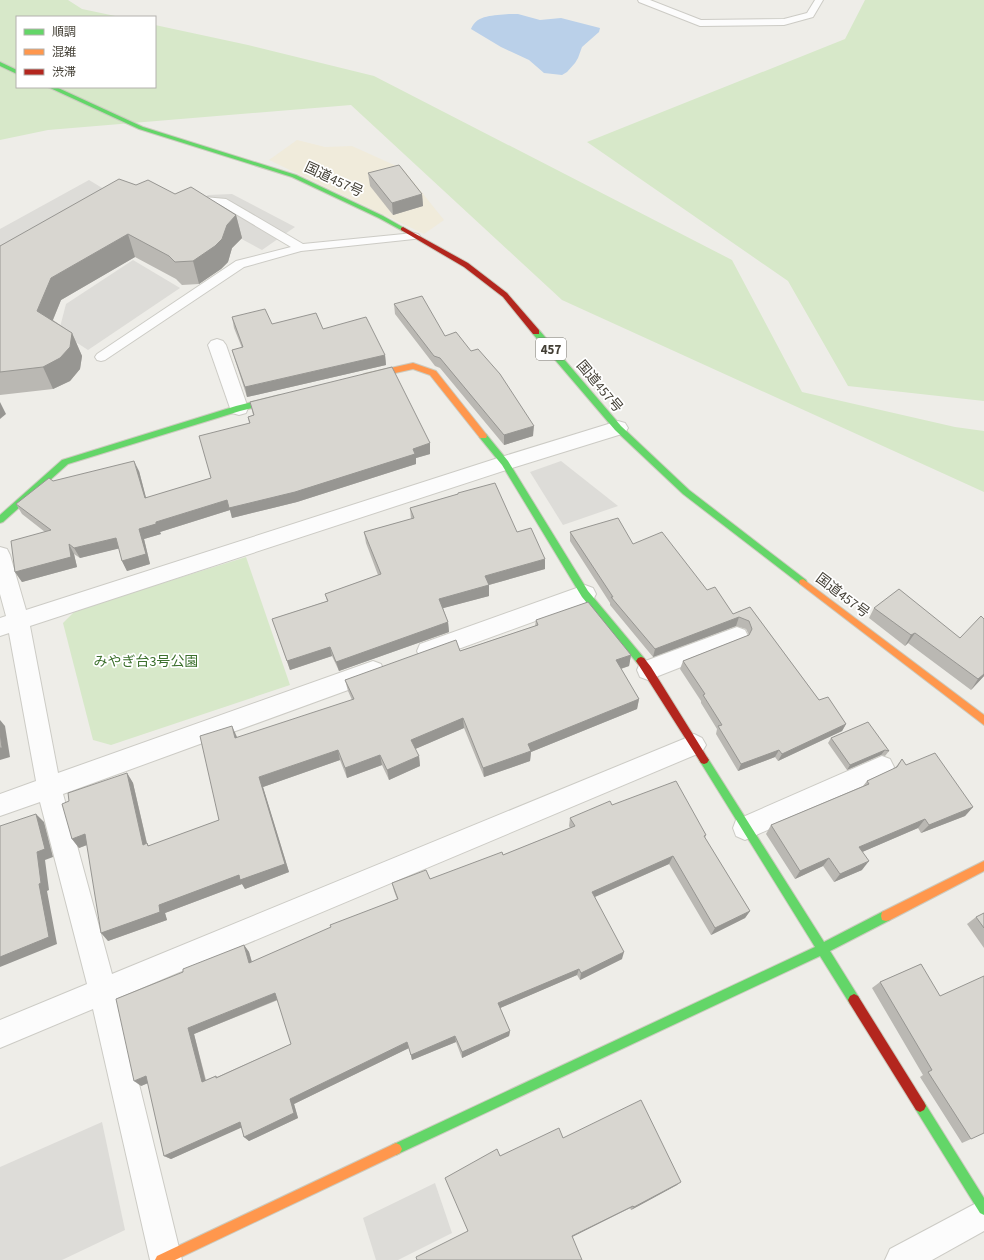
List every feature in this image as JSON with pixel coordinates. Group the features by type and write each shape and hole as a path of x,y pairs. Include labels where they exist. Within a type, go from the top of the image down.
{"main road":[{"path":"0,64 16,72"},
{"name":"国道457号","path":"53,88 142,128 294,176 381,217 466,265 505,295 618,428 686,492 984,721"},
{"path":"357,379 413,366 433,373 505,463 584,594 648,670 745,828 984,1209"},
{"path":"0,520 65,462 239,408 290,396"},
{"path":"164,1259 822,949 984,866"}],"street":[{"path":"217,345 239,408"},
{"path":"9,624 505,463 618,428"},
{"path":"0,555 9,624 48,788 103,992 164,1259"},
{"path":"0,805 584,594"},
{"path":"648,670 736,636"},
{"path":"0,1034 694,745"},
{"path":"745,828 882,767"},
{"path":"901,1260 984,1214"}],"lane":[{"path":"642,0 725,33"},
{"path":"700,23 784,22 810,15 819,0"},
{"path":"182,199 222,201 301,248"},
{"path":"101,356 240,264 301,248 414,236"}],"shaded area":[{"path":"297,140 325,147 352,146 403,169 444,220 424,234 269,160"},
{"path":"89,180 122,200 0,270 0,229"},
{"path":"232,194 295,227 262,250 186,209 208,195"},
{"path":"133,260 180,288 88,350 59,331 66,304"},
{"path":"561,461 618,506 563,525 530,472"},
{"path":"102,1122 125,1230 62,1260 0,1260 0,1167"},
{"path":"435,1183 452,1233 398,1260 376,1260 363,1218"}],"green space":[{"path":"0,0 68,0 82,9 115,16 16,16 16,88 156,88 156,25 248,45 374,76 732,260 802,392 955,427 984,431 984,492 562,300 351,105 48,130 0,140"},
{"path":"865,0 984,0 984,401 848,386 788,281 587,142 845,39"},
{"name":"みやぎ台3号公園","path":"246,557 290,685 111,745 93,740 63,623 76,610"}],"water":[{"path":"518,14 540,20 561,18 600,28 599,32 582,47 575,63 567,72 562,75 544,73 529,60 501,47 471,29 477,21 482,18"}],"building":[{"path":"399,165 422,194 392,203 368,173"},
{"path":"119,179 136,185 148,180 175,194 191,187 236,215 227,225 222,239 215,246 193,261 175,262 169,256 128,234 51,278 37,311 72,333 70,347 60,358 43,367 0,372 0,246"},
{"path":"422,296 445,336 456,332 471,351 478,349 500,374 534,426 504,435 440,358 434,356 394,304"},
{"path":"265,309 272,324 316,313 323,329 366,317 385,355 245,387 232,350 243,347 232,317"},
{"path":"392,367 430,443 413,449 415,454 295,492 229,508 227,500 156,522 156,524 139,529 146,554 122,561 116,538 74,548 69,544 71,557 15,572 11,541 51,530 16,504 49,478 53,481 134,461 145,498 211,478 199,436 250,423 248,417 254,415 250,402"},
{"path":"495,483 517,532 531,528 545,559 485,576 489,585 439,599 448,622 336,662 330,647 287,661 272,619 328,601 325,594 381,574 364,532 414,518 410,508"},
{"path":"618,518 633,544 662,532 707,590 715,587 733,614 750,607 819,700 828,697 846,724 782,754 779,750 741,764 718,726 722,725 703,695 705,694 683,661 749,635 752,629 749,621 739,617 655,649 611,597 613,597 570,532"},
{"path":"899,589 960,638 981,616 984,619 984,674 978,679 915,633 911,635 874,608"},
{"path":"588,602 631,655 616,660 639,699 528,744 531,751 483,768 463,718 411,740 419,756 387,770 380,755 345,768 338,750 259,777 285,864 240,880 239,875 159,905 160,912 101,933 85,834 72,839 62,804 69,801 68,793 127,773 143,845 147,843 148,846 219,820 200,736 232,726 235,738 354,699 345,680 456,640 460,651 538,625 536,620"},
{"path":"868,722 889,751 885,750 850,765 831,738"},
{"path":"0,732 2,748 0,748"},
{"path":"935,753 973,807 929,825 925,819 859,847 869,861 840,874 829,858 800,871 771,825 869,784 867,781 897,767 902,759 906,765"},
{"path":"676,781 706,835 704,836 750,911 715,928 673,856 592,892 624,952 581,973 579,969 498,1003 510,1031 462,1052 455,1036 411,1055 407,1042 290,1099 294,1113 244,1137 240,1122 164,1156 146,1076 134,1081 116,999 183,972 183,969 244,945 249,963 331,927 330,925 398,899 392,883 426,870 430,879 502,852 503,855 575,826 570,818 610,801 612,805","holes":["275,993 291,1044 216,1078 216,1076 202,1082 188,1028"]},
{"path":"36,814 45,849 37,852 41,883 39,884 49,937 0,957 0,826"},
{"path":"984,913 984,928 976,917"},
{"path":"921,964 940,996 984,976 984,1133 971,1139 928,1072 932,1070 880,982"},
{"path":"641,1100 681,1182 634,1207 633,1206 572,1236 582,1260 417,1260 416,1257 468,1231 445,1178 497,1149 500,1156 559,1128 563,1138"}],"traffic: fast":[{"path":"0,64 16,72"},
{"path":"53,88 141,128 294,176 403,229"},
{"path":"536,332 618,428 686,492 803,582"},
{"path":"0,520 65,462 239,408 280,398"},
{"path":"483,436 505,463 585,594 641,661"},
{"path":"704,760 854,1000"},
{"path":"396,1149 822,949 886,916"},
{"path":"920,1106 984,1209"}],"traffic: slow":[{"path":"364,377 413,366 433,373 483,436"},
{"path":"803,582 984,721"},
{"path":"886,916 984,866"},
{"path":"161,1260 396,1149"}],"traffic: jam":[{"path":"403,229 466,265 505,295 536,332"},
{"path":"641,661 704,760"},
{"path":"854,1000 920,1106"}]}
